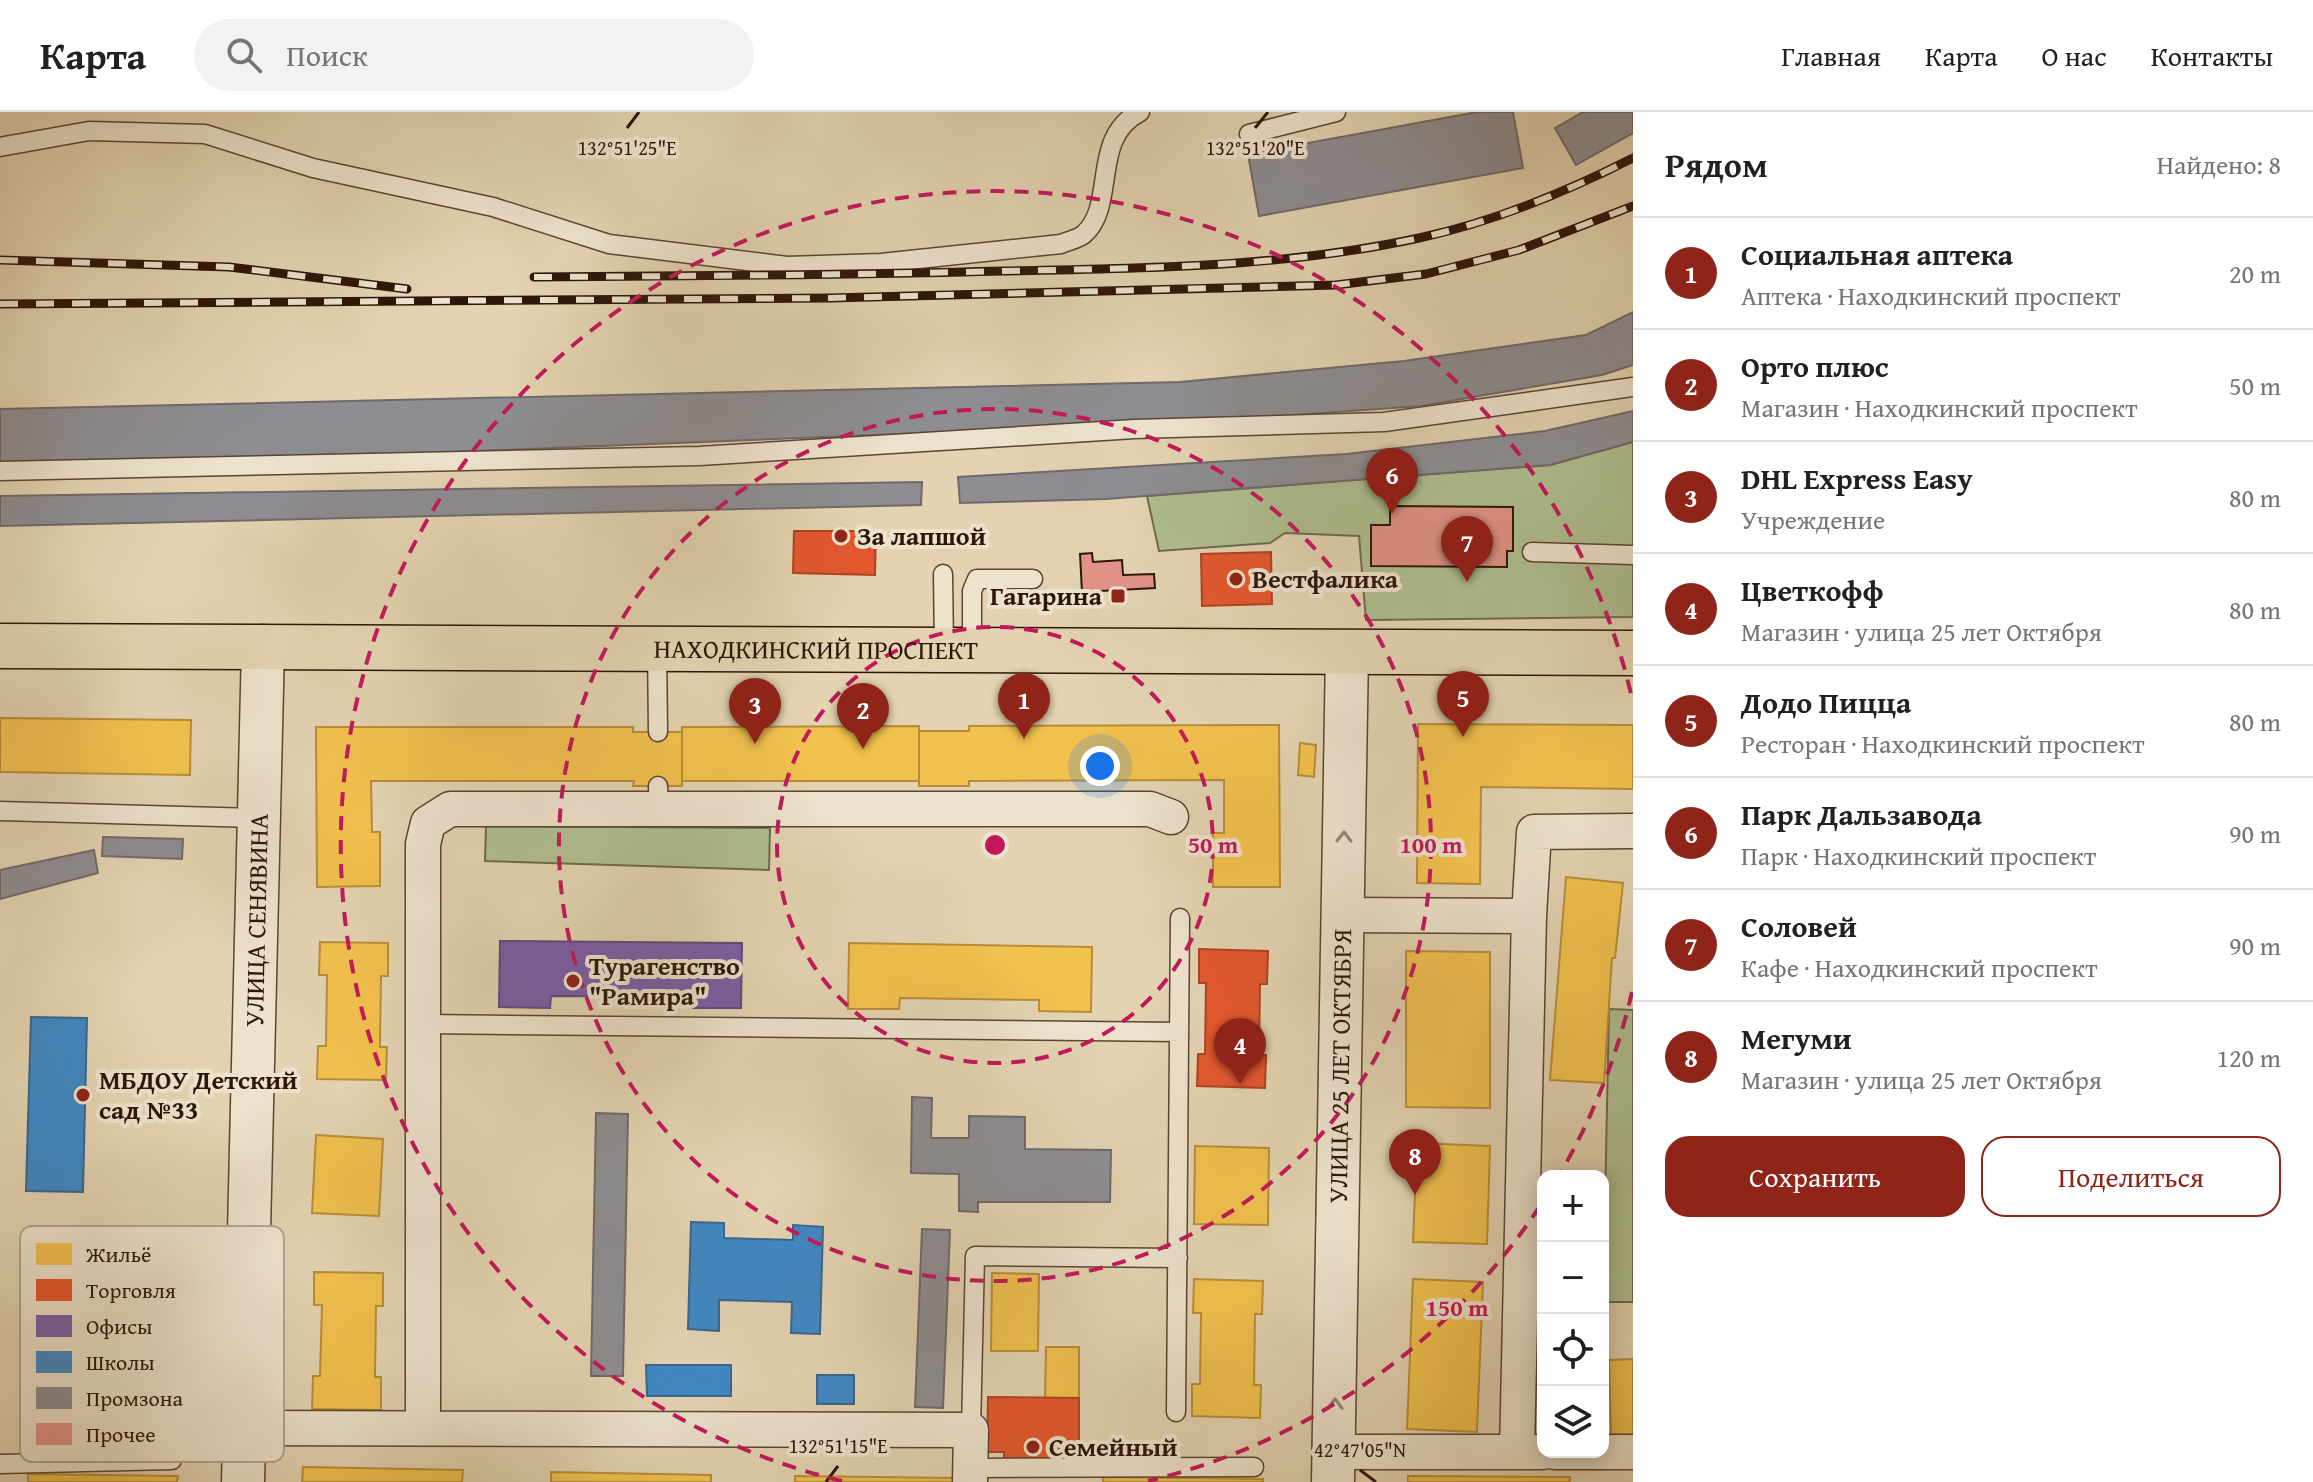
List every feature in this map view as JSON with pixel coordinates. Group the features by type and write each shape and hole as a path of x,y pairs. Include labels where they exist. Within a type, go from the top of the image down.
{"main road":[{"name":"НАХОДКИНСКИЙ ПРОСПЕКТ","path":"0,646 1633,653"}],"street":[{"name":"УЛИЦА СЕНЯВИНА","path":"249,1226 263,646"},
{"name":"УЛИЦА 25 ЛЕТ ОКТЯБРЯ","path":"1334,1467 1347,652"},
{"path":"423,1428 423,844 428,823 450,809 658,799 1150,809 1171,817"},
{"path":"1334,1467 1530,1452 1529,916 1534,832 1633,831"},
{"path":"1343,915 1529,916"},
{"path":"284,1428 971,1430 970,1475"},
{"path":"1609,1452 1633,1452"},
{"name":"УЛИЦА СЕНЯВИНА","path":"243,1462 243,1482"}],"lane":[{"path":"0,147 89,131 205,134 313,168 493,207 609,244 803,266 881,263 1061,244 1085,234 1097,210 1112,144 1119,128 1140,112"},
{"path":"1249,134 1336,112"},
{"path":"0,471 699,456 1135,429 1384,422 1633,387"},
{"path":"1532,552 1633,555"},
{"path":"943,574 958,648"},
{"path":"958,648 973,584 977,579 1033,579"},
{"path":"657,648 658,732"},
{"path":"0,811 259,818"},
{"path":"1176,1412 1180,918"},
{"path":"425,1024 1179,1032"},
{"path":"971,1430 975,1256 1178,1258"},
{"path":"1,1470 138,1462"},
{"path":"970,1475 1254,1467"}],"green space":[{"path":"1633,442 1633,617 1366,620 1359,536 1285,533 1270,543 1159,551 1147,496 1550,465"},
{"path":"486,826 770,828 769,870 485,861"},
{"path":"1609,1009 1633,1010 1633,1302 1609,1302 1609,1170 1606,1170"}],"building: Жильё":[{"path":"0,718 191,720 190,775 0,772"},
{"path":"1418,724 1633,725 1633,789 1481,787 1480,884 1417,883"},
{"path":"1279,725 1280,887 1213,887 1213,833 1224,833 1224,780 969,781 969,786 919,786 919,731 969,731 969,726"},
{"path":"919,726 919,781 682,781 682,727"},
{"path":"316,727 633,727 633,732 682,732 682,786 633,786 634,781 371,781 372,832 380,832 380,886 317,887"},
{"path":"1300,743 1316,745 1314,777 1298,775"},
{"path":"1566,877 1623,883 1615,958 1612,958 1604,1083 1550,1080"},
{"path":"320,942 388,943 388,976 381,976 380,1047 387,1047 386,1080 317,1079 318,1046 326,1046 327,975 319,975"},
{"path":"849,943 1092,947 1091,1012 1039,1011 1039,1000 900,998 899,1009 848,1009"},
{"path":"1406,951 1490,952 1490,1108 1406,1107"},
{"path":"316,1135 383,1139 379,1216 312,1213"},
{"path":"1417,1143 1490,1146 1487,1244 1413,1242"},
{"path":"1195,1146 1269,1148 1268,1225 1194,1224"},
{"path":"314,1272 383,1273 383,1306 376,1306 375,1377 381,1377 381,1410 312,1409 313,1376 320,1376 322,1305 314,1305"},
{"path":"992,1273 1039,1274 1038,1351 991,1351"},
{"path":"1194,1279 1263,1281 1262,1314 1255,1314 1254,1385 1261,1385 1260,1418 1192,1416 1192,1384 1200,1384 1201,1313 1193,1313"},
{"path":"1413,1279 1483,1282 1477,1432 1407,1429"},
{"path":"1046,1347 1079,1347 1079,1398 1045,1398"},
{"path":"1633,1359 1633,1435 1611,1435 1609,1360"},
{"path":"303,1467 463,1470 462,1482 302,1482"},
{"path":"551,1472 711,1475 711,1482 551,1482"},
{"path":"28,1474 178,1476 177,1482 28,1482"},
{"path":"795,1476 956,1478 956,1482 795,1482"},
{"path":"1408,1476 1570,1477 1570,1482 1408,1482"},
{"path":"1103,1477 1263,1479 1263,1482 1103,1482"}],"building: Торговля":[{"path":"794,531 876,531 875,575 793,573"},
{"name":"Вестфалика","path":"1271,552 1272,604 1202,606 1201,554"},
{"path":"1199,949 1268,951 1267,984 1260,984 1259,1055 1266,1055 1265,1088 1197,1086 1198,1054 1205,1054 1206,983 1199,983"},
{"path":"988,1397 1079,1398 1079,1453 1062,1453 1062,1462 1004,1461 1004,1452 987,1452"}],"building: Офисы":[{"path":"500,941 742,943 741,1008 689,1008 689,997 551,996 550,1008 499,1007"}],"building: Школы":[{"path":"31,1017 87,1018 83,1192 26,1191"},
{"path":"691,1222 724,1223 724,1238 793,1240 793,1225 823,1227 820,1334 791,1333 792,1302 719,1300 719,1331 688,1329"},
{"path":"646,1365 731,1365 731,1396 647,1396"},
{"path":"817,1375 854,1375 854,1404 817,1404"}],"building: Промзона":[{"path":"1477,112 1513,112 1523,168 1259,216 1248,154"},
{"path":"1583,112 1633,112 1633,133 1576,165 1555,128"},
{"path":"1633,312 1633,365 1602,375 1421,406 1198,422 403,454 0,464 0,409 1180,382 1404,361 1586,335"},
{"path":"1633,411 1633,442 1550,465 1106,499 960,503 958,477 1346,454 1545,431"},
{"path":"922,482 921,505 0,526 0,496"},
{"path":"103,837 183,839 182,859 102,856"},
{"path":"94,850 98,873 0,899 0,870"},
{"path":"912,1097 932,1098 931,1138 969,1138 969,1116 1025,1117 1025,1149 1111,1150 1110,1202 978,1202 978,1212 959,1211 959,1174 911,1173"},
{"path":"596,1113 628,1114 623,1376 591,1376"},
{"path":"922,1229 950,1230 943,1408 915,1407"}],"building: Прочее":[{"path":"1390,506 1513,507 1513,551 1507,551 1507,567 1371,566 1371,525 1390,525"},
{"path":"1092,553 1093,562 1122,560 1123,575 1154,574 1155,588 1082,592 1080,554"}],"railway":[{"path":"534,277 1108,269 1264,261 1368,248 1474,224 1582,183 1633,158"},
{"path":"0,304 831,298 1336,285 1426,274 1519,250 1633,206"},
{"path":"0,260 229,267 407,289"}],"place":[{"name":"Парк Дальзавода","path":"1392,514"},
{"name":"За лапшой","path":"841,536"},
{"name":"Вестфалика","path":"1236,579"},
{"name":"Соловей","path":"1467,582"},
{"name":"Гагарина","path":"1118,596"},
{"name":"Додо Пицца","path":"1463,737"},
{"name":"Социальная аптека","path":"1024,739"},
{"name":"DHL Express Easy","path":"755,744"},
{"name":"Орто плюс","path":"863,749"},
{"name":"Турагенство \"Рамира\"","path":"573,981"},
{"name":"Цветкофф","path":"1240,1084"},
{"name":"МБДОУ Детский сад №33","path":"83,1095"},
{"name":"Мегуми","path":"1415,1195"},
{"name":"Семейный","path":"1033,1447"}]}
